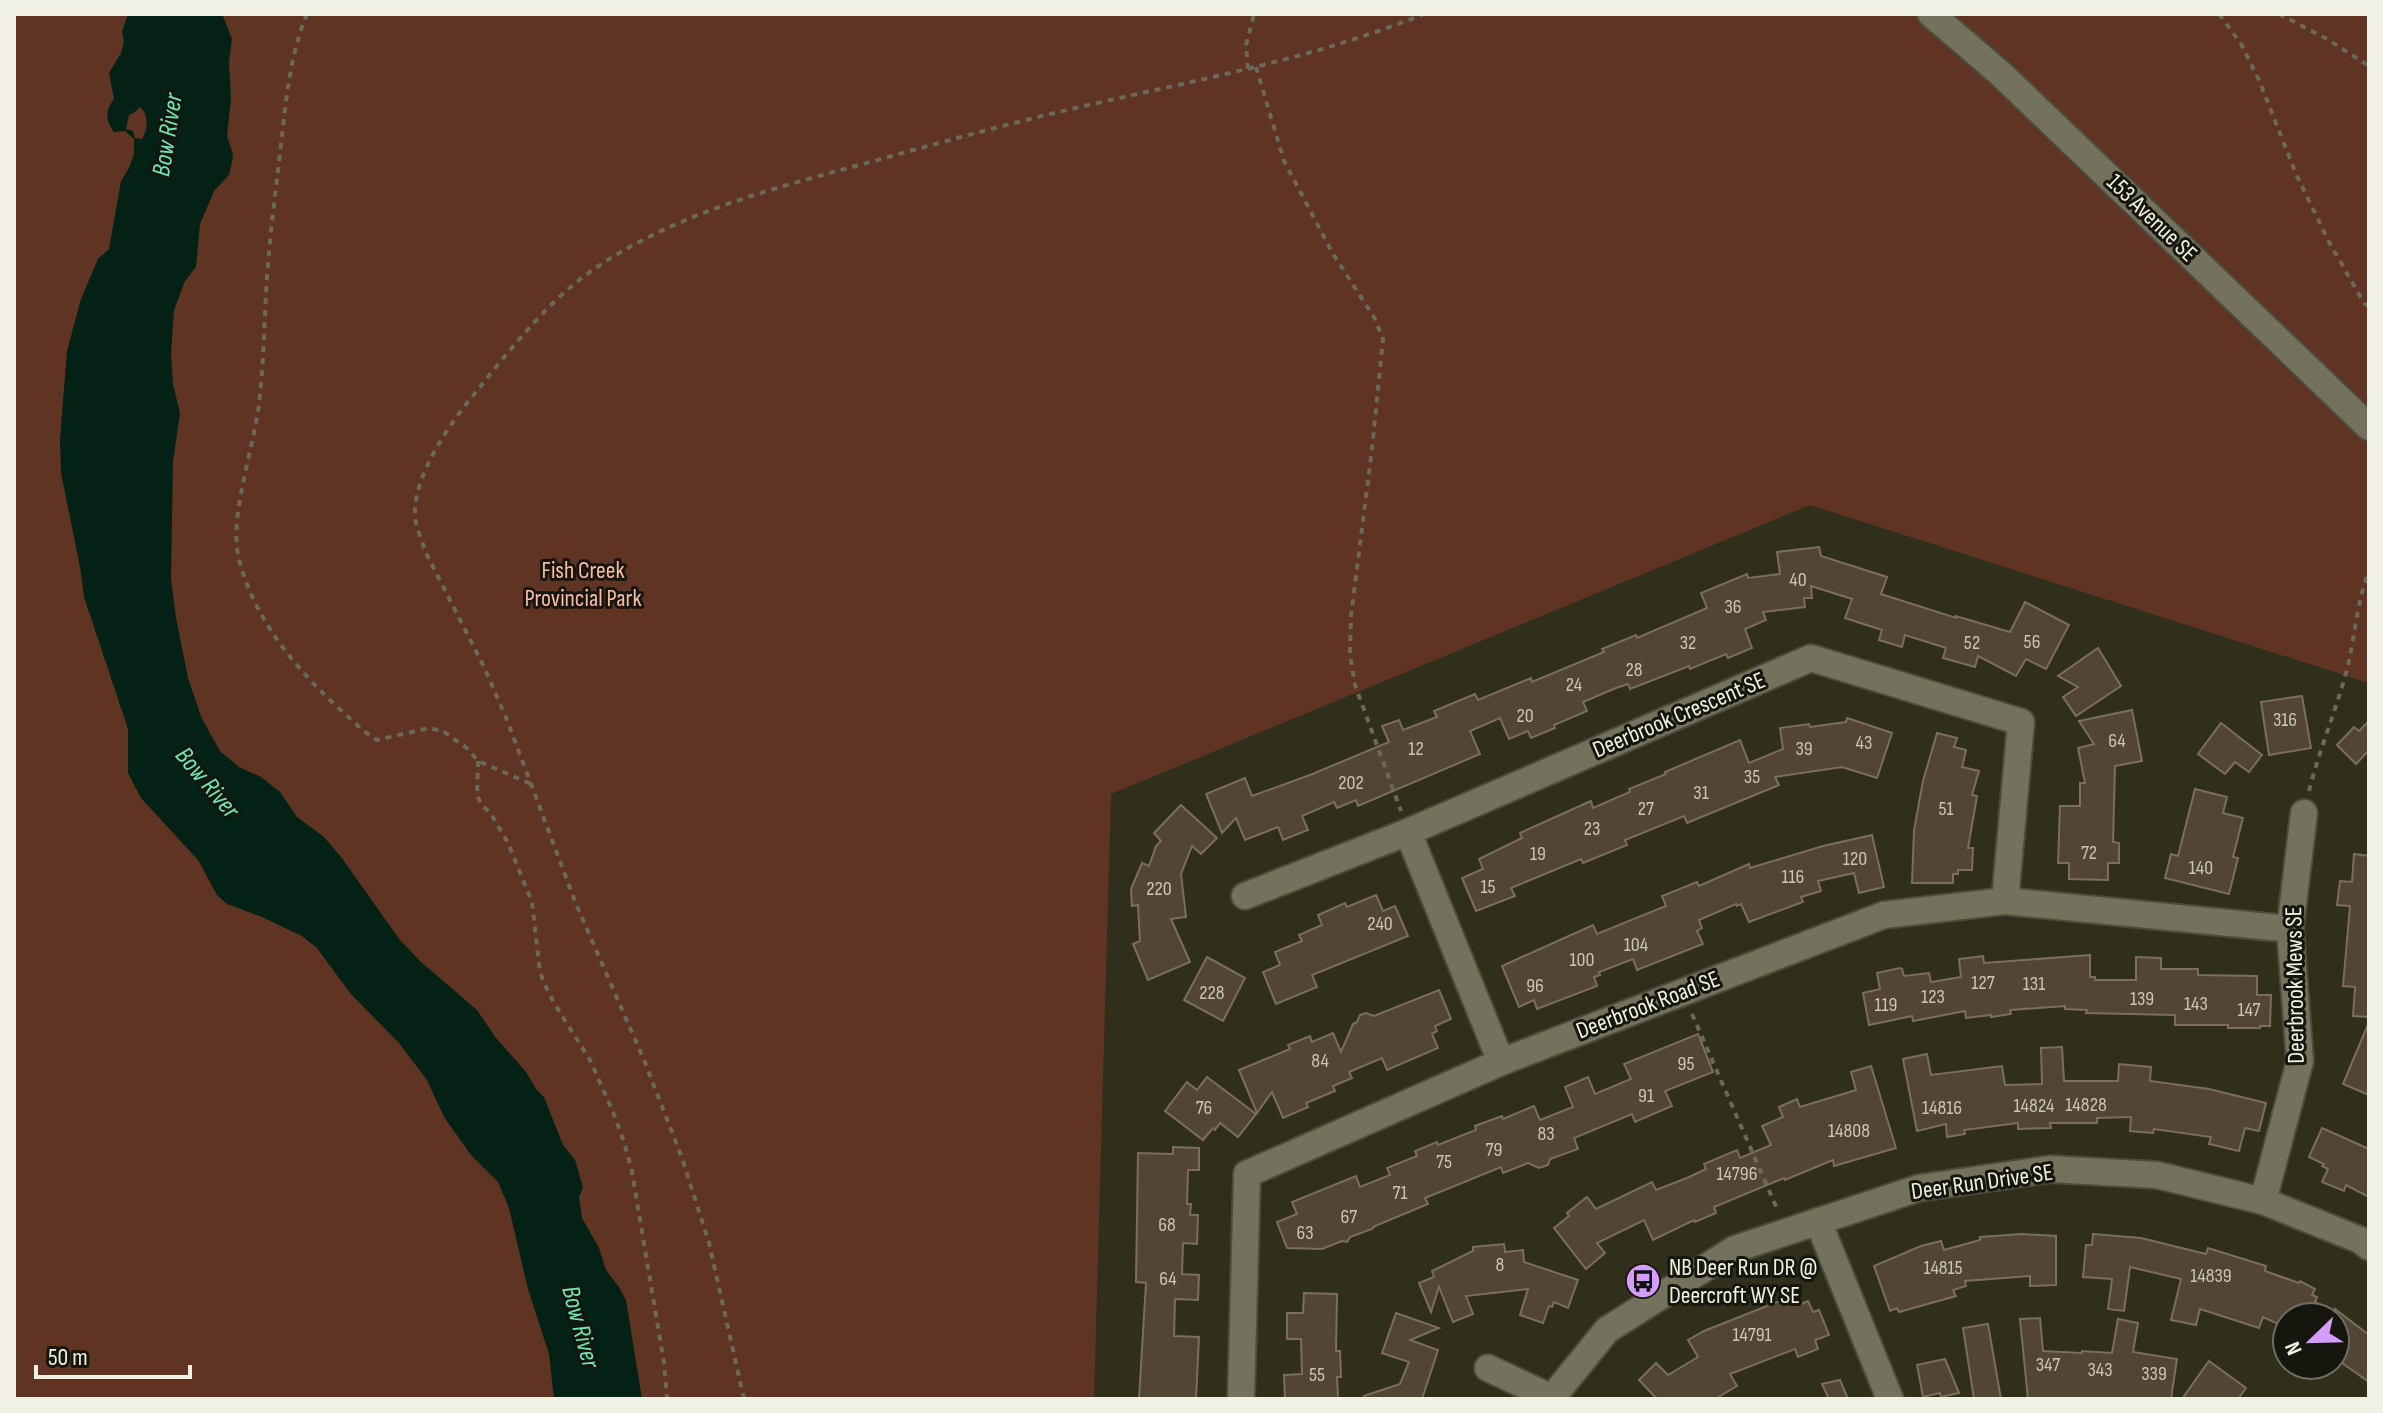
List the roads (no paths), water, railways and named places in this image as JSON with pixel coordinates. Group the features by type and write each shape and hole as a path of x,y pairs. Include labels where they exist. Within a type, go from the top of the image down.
{"street":[{"name":"153 Avenue SE","path":"1932,14 2001,74 2369,427"},
{"name":"Deerbrook Crescent SE","path":"1408,832 1811,658 2021,722 2005,901"},
{"name":"Deerbrook Mews SE","path":"2263,1201 2300,1061 2290,929 2304,813"},
{"path":"1245,896 1408,832 1501,1062"},
{"name":"Deerbrook Road SE","path":"1241,1399 1247,1174 1501,1062 1884,915 2005,901 2290,929"},
{"name":"Deer Run Drive SE","path":"1552,1399 1607,1330 1735,1249 1919,1188 2050,1169 2157,1175 2263,1201 2360,1240 2369,1247"},
{"path":"1818,1221 1890,1399"},
{"path":"1488,1368 1552,1399"}],"water":[{"name":"Bow River","path":"128,14 222,14 232,39 227,136 233,154 232,162 229,175 214,191 200,224 196,267 185,281 174,310 171,353 173,384 180,413 173,462 171,579 188,678 202,719 220,751 239,767 261,777 280,792 297,817 324,837 400,940 477,1010 544,1097 563,1145 575,1160 583,1187 579,1197 582,1218 599,1248 606,1270 626,1300 642,1399 554,1399 549,1354 528,1289 509,1208 498,1182 471,1155 444,1117 427,1080 399,1043 350,993 317,948 302,936 227,904 217,895 198,860 141,798 128,773 128,729 84,597 61,473 60,439 67,351 81,299 98,259 109,249 121,181 134,154 134,139 125,131 114,132 107,116 114,99 109,73 121,53 124,42 122,31","holes":["140,107 147,122 145,131 142,139 135,138 133,131 126,129 129,115"]}],"place":[{"name":"NB Deer Run DR @ Deercroft WY SE","path":"1643,1281"}],"park label":[{"name":"Fish Creek Provincial Park","path":"583,584"}]}
